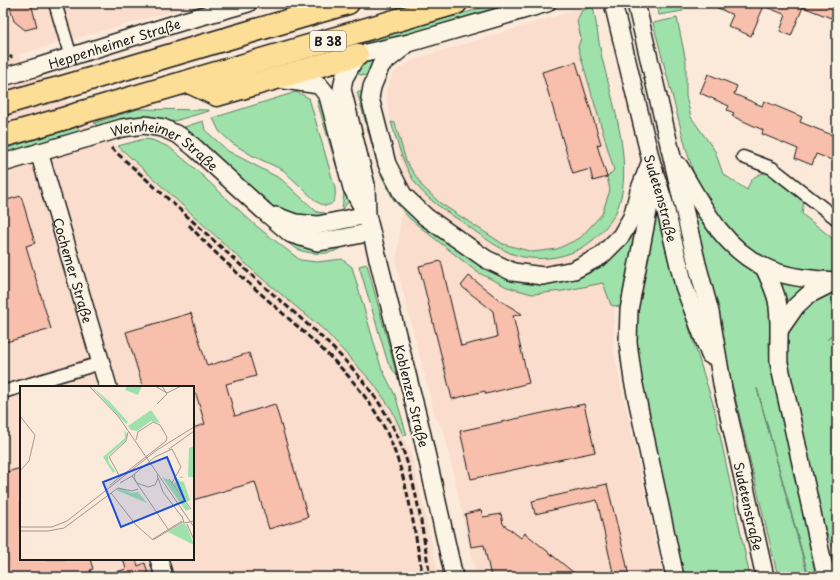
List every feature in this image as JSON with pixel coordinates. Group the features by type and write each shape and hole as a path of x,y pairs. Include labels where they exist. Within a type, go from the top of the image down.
{"highway":[{"name":"B 38","path":"3,104 348,3"},
{"name":"B 38","path":"3,136 74,115 198,83 456,3"},
{"path":"198,83 217,95 357,55"}],"main road":[{"name":"Heppenheimer Straße","path":"18,72 178,23 217,7 248,3"},
{"path":"357,55 409,44 547,3"},
{"name":"Sudetenstraße","path":"613,3 651,161 664,203 684,286 723,389"},
{"name":"Sudetenstraße","path":"636,3 697,264 710,312 723,389 765,577"},
{"path":"409,44 381,65 372,87 370,98 387,164 403,195 426,217 486,259 513,272 543,276 574,270 601,256 621,236 632,217 639,191 651,161"},
{"name":"Koblenzer Straße","path":"357,55 344,78 342,89 366,185 367,215 420,426 454,577"},
{"name":"Koblenzer Straße","path":"273,78 319,85 328,96 352,188 367,215"},
{"name":"Weinheimer Straße","path":"3,163 122,128 144,125 163,128 180,136 195,148 264,211 292,234 317,242 371,232"},
{"path":"670,150 708,216 725,238 739,252 764,267 785,274 801,278 836,281"},
{"name":"Cochemer Straße","path":"39,152 108,386"},
{"path":"651,161 649,206 630,310 628,342 633,380 675,577"},
{"name":"Weinheimer Straße","path":"264,211 294,223 318,225 367,215"},
{"path":"764,267 777,300 780,329 779,363 826,577"},
{"path":"780,329 796,306 808,295 836,281"},
{"path":"159,560 164,577"}],"street":[{"path":"55,3 71,56"},
{"path":"742,157 772,168 837,219"},
{"path":"23,386 102,363"},
{"path":"3,392 20,387"}],"shaded area":[{"path":"3,3 177,3 179,8 191,3 201,3 17,55 258,275 324,330 373,383 392,410 413,460 439,577 3,577"},
{"path":"579,9 620,165 613,348 663,577 476,577 444,431 435,416 396,264 405,181 388,108 386,91 391,76 401,67 419,58"}],"green space":[{"path":"499,3 519,3 330,58 328,52"},
{"path":"656,3 682,3 683,11 659,15"},
{"path":"593,7 601,52 622,148 624,167 623,185 618,207 606,227 593,240 575,251 565,255 543,258 531,258 510,253 492,243 439,206 419,188 405,165 391,122 395,123 406,161 422,186 440,203 503,244 533,252 557,249 580,238 602,214 610,190 607,177 614,170 578,47 581,38 577,21 582,10"},
{"path":"677,18 686,62 686,96 691,117 715,151 723,174 747,190 752,179 758,175 770,172 804,198 802,214 837,242 837,271 825,273 797,271 769,261 739,244 698,188 653,23"},
{"path":"378,54 370,77 354,73 364,62"},
{"path":"296,92 309,98 335,188 334,201 329,205 317,202 283,170 253,156 232,143 219,131 213,118"},
{"path":"357,92 366,92 377,148 436,233 556,281 585,274 613,257 637,227 624,308 611,305 603,283 563,291 532,294 507,287 477,272 410,219 393,199 380,173"},
{"path":"320,97 348,186 349,201 342,210 344,192 317,101"},
{"path":"138,109 209,111 171,122 149,116 131,118 98,126 94,123"},
{"path":"203,121 205,130 228,151 281,179 317,212 325,213 330,216 314,219 292,215 273,206 184,127"},
{"path":"77,127 82,132 3,154 3,149"},
{"path":"144,139 152,140 169,147 192,166 255,225 300,260 317,262 342,259 352,267 381,367 395,395 407,435 403,435 392,410 373,383 324,330 258,275 118,146"},
{"path":"655,200 667,255 714,407 750,577 683,577 635,361 635,311"},
{"path":"690,203 710,234 731,255 759,274 772,304 769,343 773,374 818,577 809,577 757,388 808,577 778,577"},
{"path":"289,241 308,247 340,247 339,249 331,252 311,253 296,248 288,243"},
{"path":"367,264 397,376 388,363 359,266"},
{"path":"776,280 814,286 783,314"},
{"path":"837,291 837,329 827,340 837,330 837,556 822,523 786,365 787,339 794,316 809,301"}],"building":[{"path":"9,3 31,3 37,27 25,30 14,21"},
{"path":"707,3 837,3 837,5 831,18 803,7 791,36 780,31 786,15 764,6 751,36 728,26 733,15"},
{"path":"576,62 601,144 597,145 607,177 593,181 590,169 573,174 542,72"},
{"path":"708,74 737,86 734,94 762,106 764,101 802,117 800,122 837,137 837,162 816,154 812,165 795,158 798,149 762,134 763,130 732,116 734,113 727,110 729,106 700,93"},
{"path":"21,196 35,243 26,246 51,329 3,343 3,201"},
{"path":"441,261 461,346 497,337 493,311 461,286 469,276 501,301 522,314 513,316 529,383 486,394 485,391 452,399 419,266"},
{"path":"191,313 207,366 249,353 256,376 226,384 235,416 275,404 308,517 269,529 255,482 194,500 194,428 205,424 196,394 194,395 194,386 143,386 126,332"},
{"path":"584,404 595,452 471,479 460,431"},
{"path":"20,468 20,560 90,560 93,569 90,570 92,577 3,577 3,473"},
{"path":"607,484 629,577 614,577 597,500 535,514 532,501"},
{"path":"481,510 483,517 501,514 503,524 521,538 525,533 579,577 491,577 484,545 471,547 465,514"},
{"path":"123,560 136,560 138,566 145,563 149,577 110,577 110,574 126,569"}],"railway":[{"path":"3,50 12,58"},
{"path":"111,148 316,332 352,368 368,388 383,409 395,431 408,466 421,521 430,577"},
{"path":"189,225 228,265 284,314 336,363 359,389 379,417 394,450 410,504 423,577"}]}
